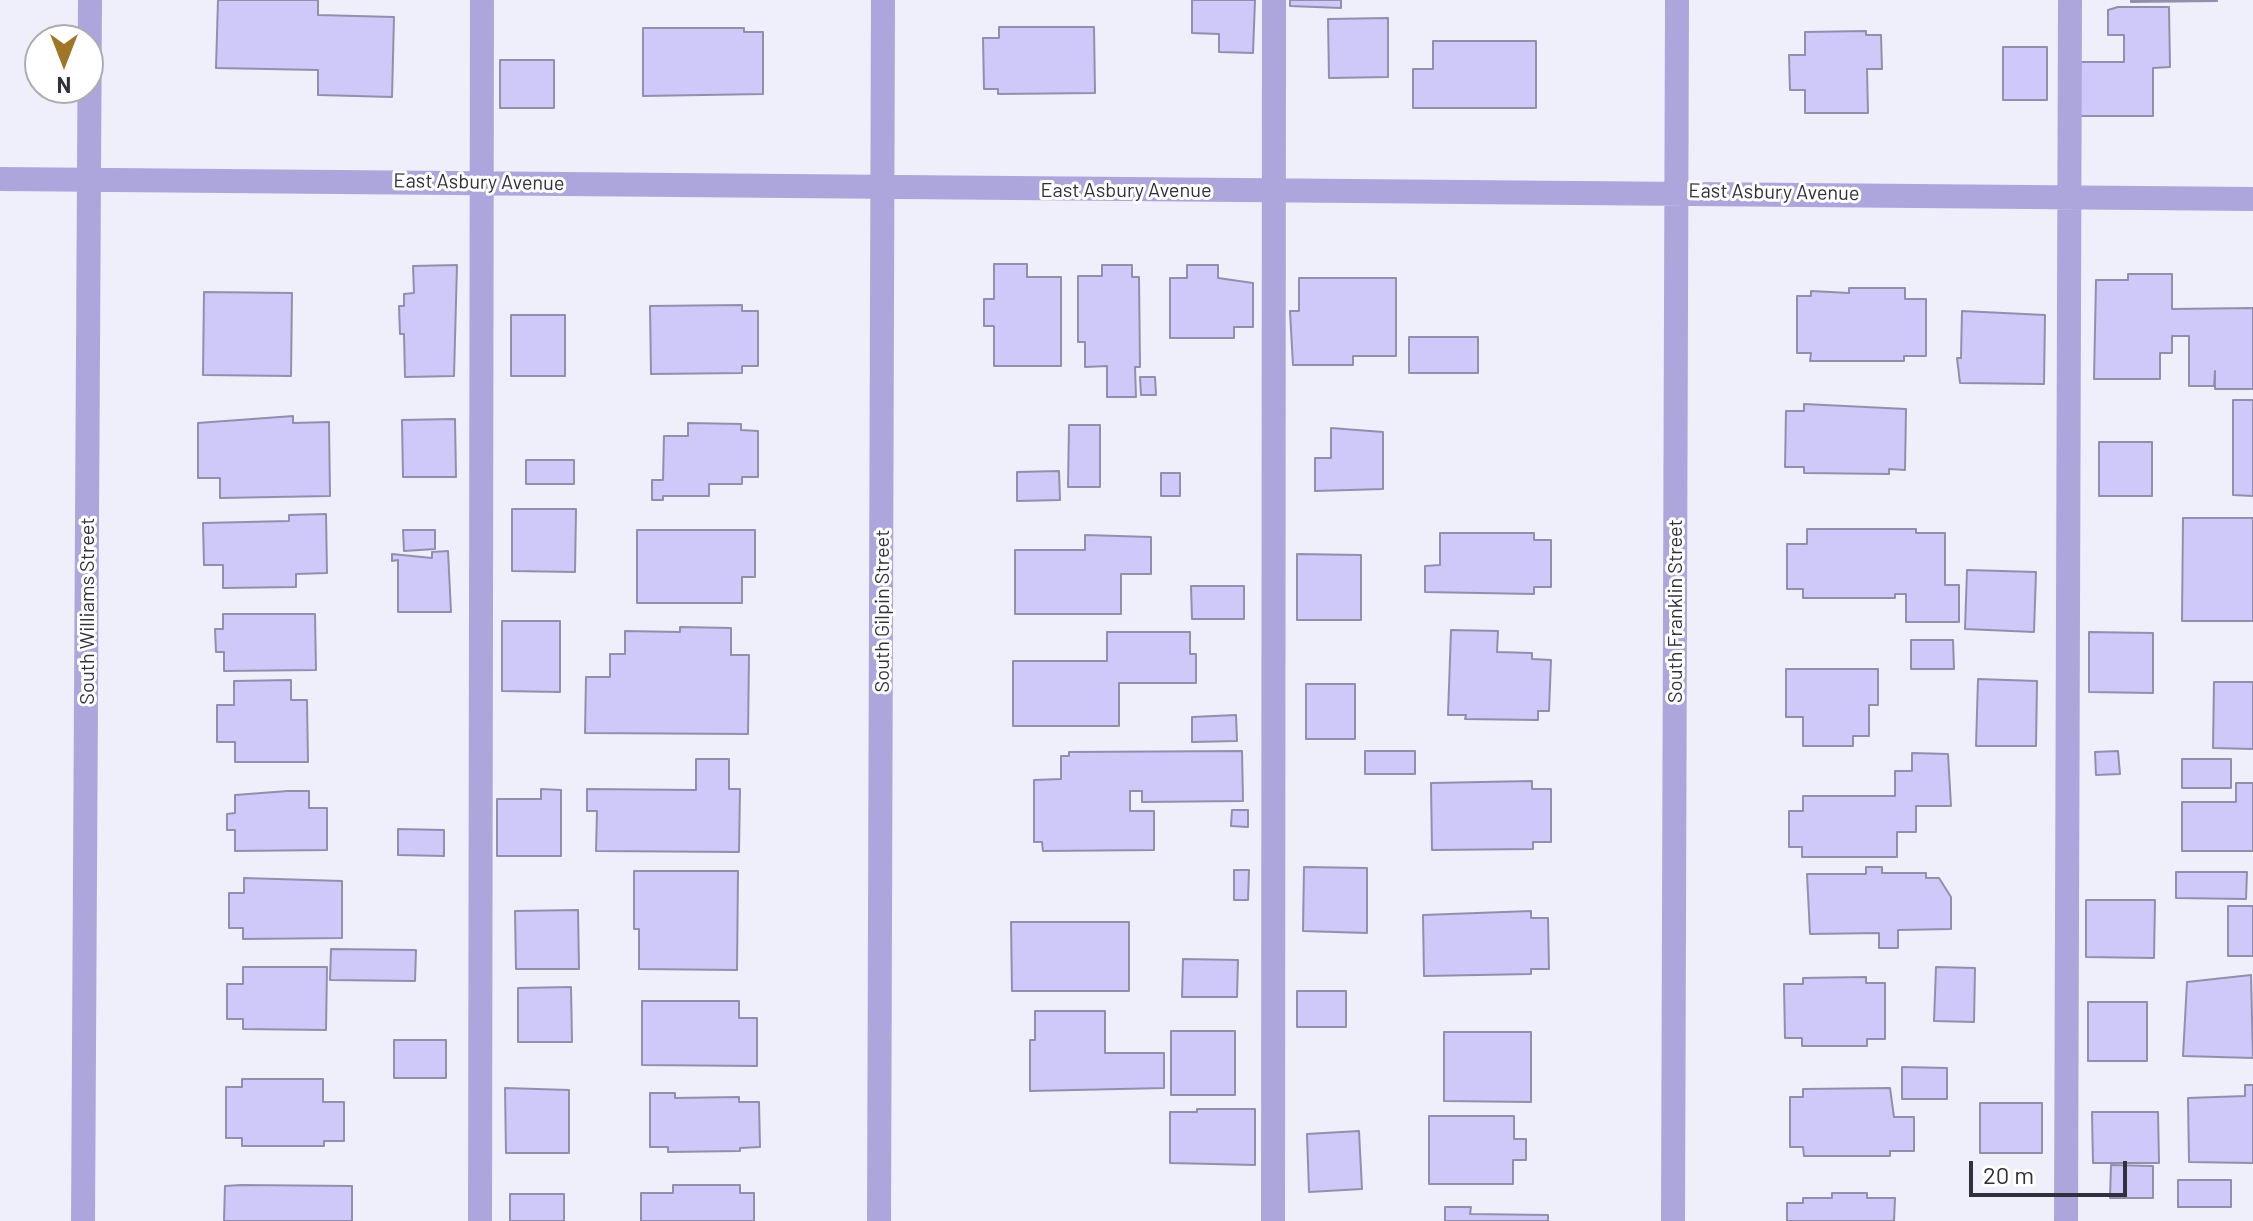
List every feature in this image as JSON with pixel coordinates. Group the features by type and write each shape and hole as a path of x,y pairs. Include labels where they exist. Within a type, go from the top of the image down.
{"street":[{"name":"South Williams Street","path":"83,1221 90,0"},
{"path":"480,1221 482,0"},
{"name":"South Gilpin Street","path":"879,1221 883,0"},
{"path":"1273,1221 1274,0"},
{"name":"South Franklin Street","path":"1673,1221 1677,0"},
{"path":"2066,1221 2072,195 2070,0"},
{"name":"East Asbury Avenue","path":"0,179 481,181 883,188 1676,191 2253,199"}],"building":[{"path":"218,0 318,0 318,15 394,17 392,97 318,95 318,70 216,68"},
{"path":"1192,0 1255,0 1253,53 1219,52 1219,34 1192,33"},
{"path":"1290,0 1341,0 1341,8 1290,6"},
{"path":"2217,0 2217,1 2131,2"},
{"path":"2118,7 2169,7 2170,67 2153,68 2153,116 2080,116 2080,62 2124,62 2124,35 2108,35 2108,10"},
{"path":"1388,18 1388,77 1329,78 1328,19"},
{"path":"999,27 1094,27 1095,93 998,94 998,89 984,89 983,38 999,38"},
{"path":"643,28 744,28 744,32 763,32 763,94 643,96"},
{"path":"1866,31 1866,35 1881,35 1882,69 1867,69 1868,113 1805,113 1805,90 1790,90 1789,55 1805,55 1805,32"},
{"path":"1433,41 1536,41 1536,108 1413,108 1413,69 1433,69"},
{"path":"2003,47 2047,47 2047,100 2003,100"},
{"path":"500,60 554,60 554,108 500,108"},
{"path":"994,264 1027,264 1027,277 1061,277 1061,366 994,366 994,326 984,326 984,299 994,299"},
{"path":"457,265 454,376 405,377 404,334 400,334 399,306 404,306 404,294 414,293 413,266"},
{"path":"1102,265 1132,265 1132,277 1139,277 1140,367 1135,367 1136,397 1107,397 1107,366 1085,367 1085,342 1078,342 1078,276 1102,276"},
{"path":"1187,265 1218,265 1218,278 1253,283 1253,327 1234,327 1234,338 1170,338 1170,278 1187,278"},
{"path":"2128,274 2172,274 2172,309 2253,308 2253,389 2215,389 2215,371 2214,386 2189,386 2189,336 2172,336 2172,353 2160,353 2160,379 2094,379 2096,280 2128,280"},
{"path":"1299,278 1396,278 1396,356 1353,356 1353,365 1293,365 1290,311 1299,311"},
{"path":"1849,288 1905,288 1905,299 1926,299 1926,356 1904,356 1904,361 1810,361 1811,353 1797,353 1797,296 1811,296 1811,291 1849,293"},
{"path":"204,292 292,293 291,376 203,375"},
{"path":"742,305 742,311 758,311 758,366 742,366 742,373 651,374 650,306"},
{"path":"1962,311 2045,315 2044,384 1960,383 1957,358 1961,358"},
{"path":"511,315 565,315 565,376 511,376"},
{"path":"1409,337 1478,337 1478,373 1409,373"},
{"path":"1140,377 1155,377 1156,395 1141,395"},
{"path":"2233,400 2253,400 2253,496 2233,495"},
{"path":"1804,404 1906,409 1905,470 1889,469 1889,474 1804,473 1804,467 1785,467 1786,411 1804,411"},
{"path":"293,416 293,423 329,422 330,496 220,498 220,478 198,478 198,423"},
{"path":"455,419 456,477 403,477 402,420"},
{"path":"688,423 741,424 741,430 758,431 758,477 742,477 742,484 709,484 709,496 663,496 663,500 652,500 652,480 663,480 664,436 688,436"},
{"path":"1069,425 1100,425 1100,487 1068,487"},
{"path":"1331,428 1383,432 1383,489 1315,491 1315,458 1331,458"},
{"path":"2099,442 2152,442 2152,496 2099,496"},
{"path":"526,460 574,460 574,484 526,484"},
{"path":"1059,471 1060,500 1017,501 1017,472"},
{"path":"1161,473 1180,473 1180,496 1161,496"},
{"path":"512,509 576,509 575,572 512,571"},
{"path":"326,514 327,573 296,574 296,587 223,588 223,565 204,565 203,523 289,521 289,515"},
{"path":"2183,518 2253,518 2253,621 2182,621"},
{"path":"1807,529 1916,529 1916,533 1945,533 1945,585 1959,585 1959,622 1906,622 1906,594 1895,594 1895,598 1803,598 1803,589 1787,589 1787,544 1807,544"},
{"path":"403,530 435,530 435,549 404,551"},
{"path":"637,530 755,530 755,577 742,577 742,603 637,603"},
{"path":"1440,533 1534,533 1534,540 1551,540 1551,587 1534,587 1534,594 1425,592 1425,566 1440,565"},
{"path":"1085,535 1151,537 1151,574 1121,574 1121,614 1015,614 1015,550 1085,550"},
{"path":"448,551 451,612 398,612 398,560 392,561 392,554 432,558 432,552"},
{"path":"1297,554 1361,555 1361,620 1297,620"},
{"path":"1967,570 2036,572 2034,632 1965,629"},
{"path":"1191,586 1244,586 1244,619 1192,619"},
{"path":"223,614 315,614 316,670 224,671 224,652 216,652 215,629 223,629"},
{"path":"502,621 560,621 560,692 502,691"},
{"path":"680,627 731,628 731,655 749,655 748,734 585,733 586,677 610,677 610,654 625,654 625,631 680,632"},
{"path":"1451,630 1498,631 1497,652 1532,653 1532,659 1551,660 1549,711 1538,711 1538,720 1465,719 1466,715 1448,715"},
{"path":"1107,632 1190,632 1190,654 1196,654 1196,683 1119,683 1119,726 1013,726 1013,661 1107,661"},
{"path":"2089,632 2153,633 2153,693 2089,692"},
{"path":"1911,640 1953,640 1954,669 1911,669"},
{"path":"1786,669 1878,669 1878,705 1869,705 1869,736 1853,736 1853,746 1803,746 1803,717 1786,717"},
{"path":"1978,679 2037,681 2036,746 1976,746"},
{"path":"291,680 291,700 307,700 308,762 235,762 235,742 217,742 217,705 234,705 234,681"},
{"path":"2214,682 2253,682 2253,749 2213,748"},
{"path":"1306,684 1355,684 1355,739 1306,739"},
{"path":"1236,715 1237,741 1192,742 1192,717"},
{"path":"1242,751 1243,801 1142,802 1142,791 1130,791 1130,811 1154,811 1154,850 1043,851 1042,842 1034,842 1034,780 1061,779 1061,756 1069,756 1069,752"},
{"path":"1365,751 1415,751 1415,774 1365,774"},
{"path":"2118,751 2120,774 2096,775 2095,752"},
{"path":"1912,753 1948,754 1951,806 1916,806 1916,832 1897,832 1897,857 1802,857 1802,847 1789,847 1789,811 1803,811 1803,796 1895,796 1895,771 1912,771"},
{"path":"696,759 729,759 729,789 740,789 739,852 596,851 597,811 587,811 587,789 696,790"},
{"path":"2182,759 2231,759 2231,788 2182,788"},
{"path":"1532,781 1532,789 1551,789 1551,842 1533,842 1533,849 1432,850 1431,783"},
{"path":"2236,783 2253,783 2253,851 2182,851 2182,802 2236,802"},
{"path":"541,789 561,790 561,856 497,856 497,799 541,799"},
{"path":"309,791 309,808 327,808 327,850 235,851 235,830 227,830 227,814 235,813 235,795"},
{"path":"1232,810 1248,810 1248,827 1231,826"},
{"path":"398,829 444,830 444,856 398,855"},
{"path":"1304,867 1367,868 1367,933 1303,931"},
{"path":"1866,867 1882,867 1882,873 1926,873 1926,878 1939,878 1951,897 1951,929 1898,930 1898,948 1879,948 1879,933 1810,934 1807,874 1866,874"},
{"path":"1234,870 1249,870 1248,900 1234,900"},
{"path":"634,871 738,871 737,970 639,969 639,929 634,929"},
{"path":"2176,872 2247,872 2246,899 2176,898"},
{"path":"244,878 342,881 342,938 243,939 243,928 229,928 229,893 244,893"},
{"path":"2086,900 2155,900 2154,958 2086,957"},
{"path":"2228,906 2253,906 2253,956 2228,956"},
{"path":"578,910 579,969 516,969 515,911"},
{"path":"1531,911 1531,918 1548,918 1549,969 1531,969 1531,974 1424,976 1423,915"},
{"path":"1011,922 1129,922 1129,991 1012,991"},
{"path":"331,949 416,950 415,981 330,980"},
{"path":"1183,959 1238,960 1237,997 1182,997"},
{"path":"243,967 327,967 326,1030 243,1029 243,1019 227,1019 227,984 243,984"},
{"path":"1936,967 1975,968 1974,1022 1934,1021"},
{"path":"2251,975 2253,1058 2183,1056 2187,982"},
{"path":"1866,977 1866,983 1885,983 1885,1039 1867,1039 1867,1046 1802,1046 1802,1038 1785,1038 1784,984 1803,984 1803,978"},
{"path":"571,987 572,1042 518,1042 518,988"},
{"path":"1297,991 1346,991 1346,1027 1297,1027"},
{"path":"642,1001 739,1001 739,1018 757,1018 757,1066 642,1065"},
{"path":"2088,1002 2147,1002 2147,1061 2088,1061"},
{"path":"1035,1011 1105,1011 1105,1053 1164,1053 1164,1088 1030,1091 1030,1040 1035,1040"},
{"path":"1171,1031 1235,1031 1235,1095 1171,1095"},
{"path":"1444,1032 1531,1032 1531,1102 1444,1101"},
{"path":"394,1040 446,1040 446,1078 394,1078"},
{"path":"1902,1067 1947,1068 1947,1099 1902,1099"},
{"path":"242,1079 323,1079 323,1102 344,1102 344,1141 324,1141 324,1146 242,1146 242,1138 226,1138 226,1087 242,1087"},
{"path":"2245,1085 2253,1085 2253,1163 2189,1162 2188,1098 2245,1096"},
{"path":"505,1088 569,1090 569,1153 506,1153"},
{"path":"1890,1088 1894,1117 1914,1117 1914,1151 1890,1151 1890,1156 1804,1156 1803,1147 1790,1147 1790,1097 1803,1097 1803,1089"},
{"path":"650,1093 675,1093 675,1098 739,1097 739,1102 759,1102 760,1147 740,1148 740,1151 668,1152 668,1147 650,1147"},
{"path":"1980,1103 2042,1103 2042,1153 1980,1153"},
{"path":"1197,1109 1255,1109 1255,1165 1170,1163 1170,1112 1197,1112"},
{"path":"2092,1112 2158,1112 2159,1163 2093,1163"},
{"path":"1429,1116 1514,1116 1514,1139 1526,1139 1526,1160 1513,1160 1513,1184 1429,1184"},
{"path":"1359,1131 1362,1189 1309,1192 1307,1134"},
{"path":"2111,1165 2153,1166 2153,1198 2110,1198"},
{"path":"2178,1180 2231,1180 2231,1207 2178,1207"},
{"path":"673,1185 740,1185 740,1193 754,1193 754,1221 641,1221 641,1193 673,1193"},
{"path":"225,1186 352,1186 352,1221 224,1221"},
{"path":"1832,1193 1867,1193 1867,1198 1895,1198 1894,1221 1787,1221 1787,1203 1803,1203 1803,1198 1832,1198"},
{"path":"510,1194 564,1194 564,1221 510,1221"},
{"path":"1445,1207 1471,1207 1470,1214 1548,1215 1548,1221 1445,1221"}]}
